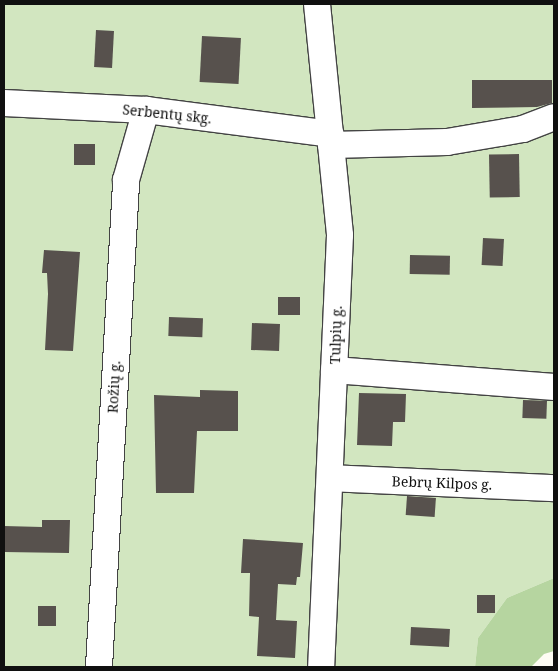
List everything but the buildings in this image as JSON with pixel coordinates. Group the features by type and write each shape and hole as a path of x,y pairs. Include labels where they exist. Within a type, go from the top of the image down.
{"street":[{"name":"Tulpių g.","path":"316,4 340,235 321,667"},
{"name":"Serbentų skg.","path":"4,103 146,110 331,139 447,142 523,129 554,117"},
{"name":"Rožių g.","path":"99,667 126,180 146,110"},
{"path":"334,370 554,387"},
{"name":"Bebrų Kilpos g.","path":"330,478 554,488"}],"green space":[{"path":"4,4 554,4 554,578 507,598 478,638 475,667 4,667"},
{"path":"554,578 554,651 544,654 531,667 475,667 478,638 507,598"}]}
